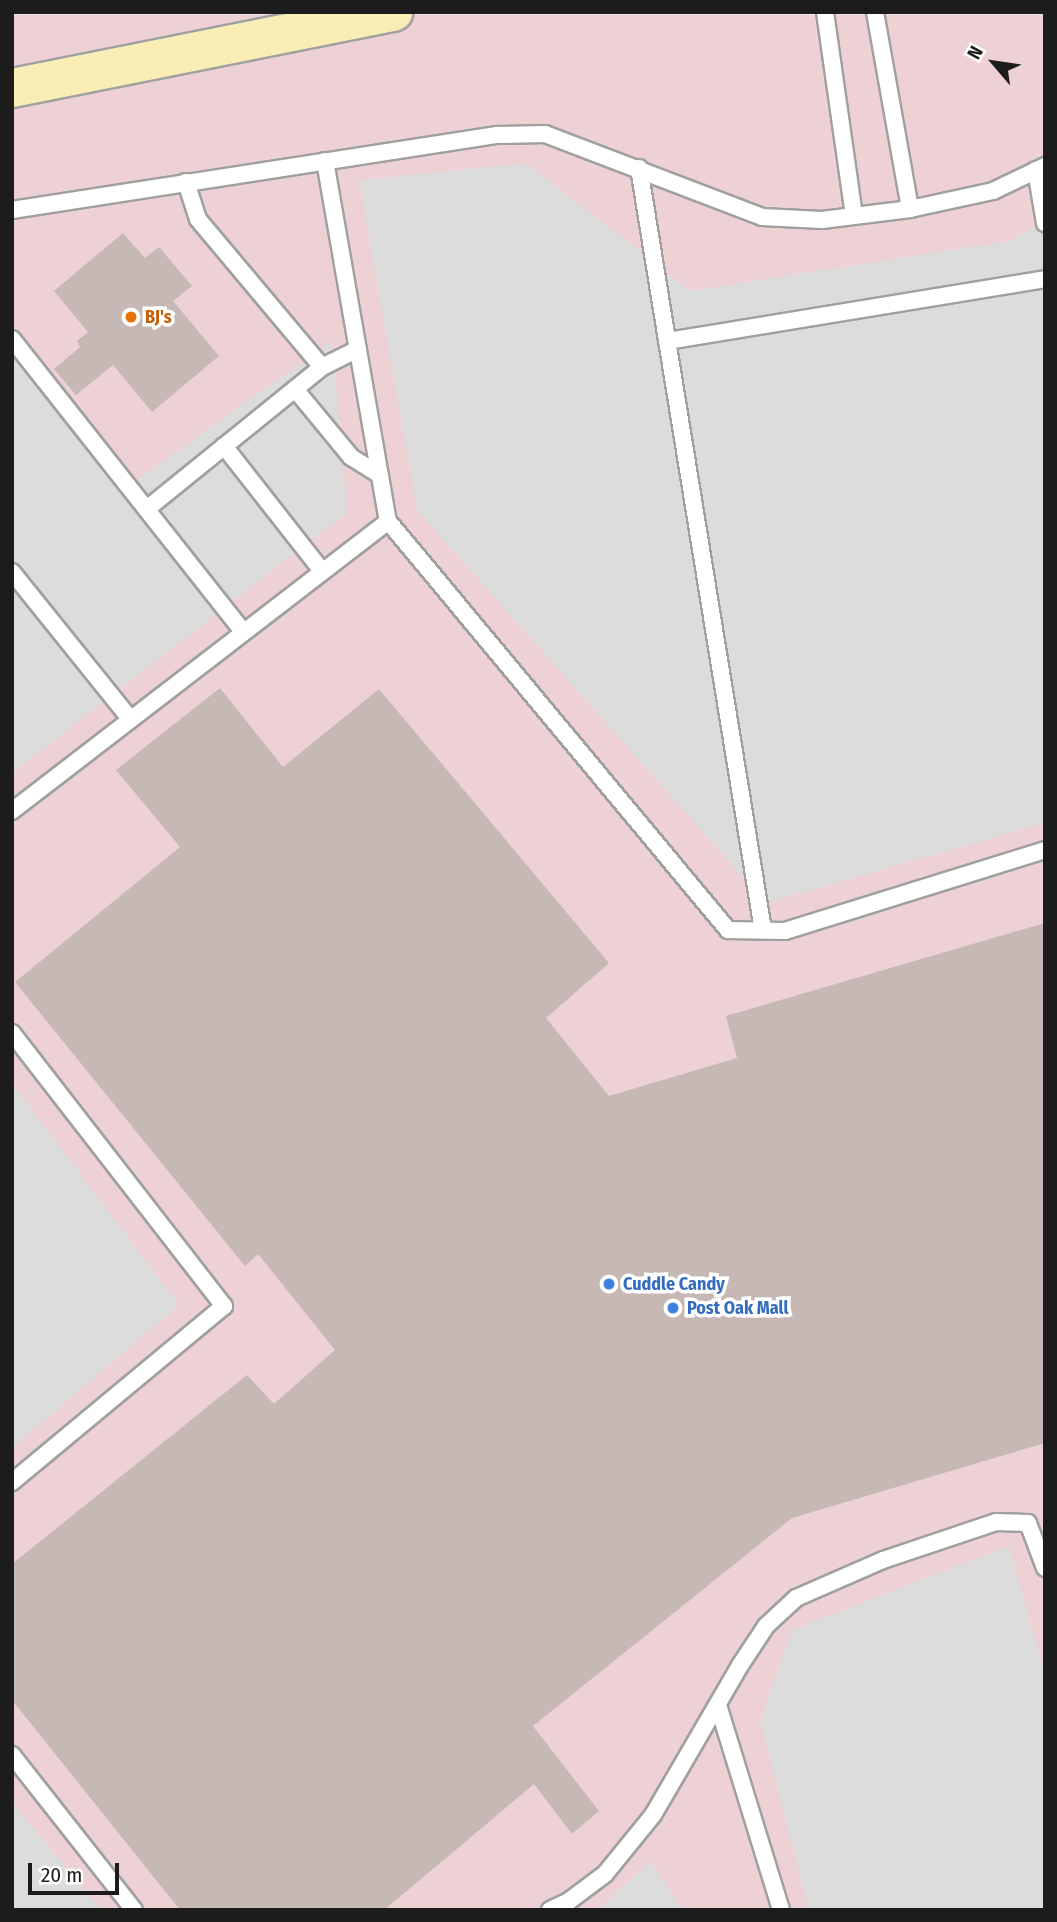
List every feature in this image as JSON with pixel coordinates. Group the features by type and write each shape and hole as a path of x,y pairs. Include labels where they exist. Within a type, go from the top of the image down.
{"main road":[{"path":"12,88 393,12"}],"lane":[{"path":"825,12 854,216"},
{"path":"875,12 910,209"},
{"path":"12,210 497,135 545,134 762,217 822,220 910,209 993,191 1040,168 1045,223"},
{"path":"325,161 388,521 728,930 785,931 1045,850"},
{"path":"639,168 763,930"},
{"path":"186,181 198,219 321,367"},
{"path":"667,341 1045,278"},
{"path":"12,338 243,632"},
{"path":"148,508 321,367 358,349"},
{"path":"295,388 351,457 380,475"},
{"path":"224,446 322,571"},
{"path":"12,811 388,521"},
{"path":"12,572 130,719"},
{"path":"12,1033 224,1306 12,1482"},
{"path":"550,1910 569,1902 605,1874 637,1835 681,1774 718,1705 766,1626 796,1598 883,1560 996,1522 1028,1523 1045,1569"},
{"path":"718,1705 781,1910"},
{"path":"12,1755 134,1910"}],"shaded area":[{"path":"12,15 1045,15 1045,1910 12,1910"},
{"path":"526,163 690,291 1009,241 1045,220 1045,823 766,903 417,510 359,180"},
{"path":"332,341 347,512 12,773 12,354 124,489"},
{"path":"12,1083 179,1305 12,1448"},
{"path":"1009,1546 1045,1676 1045,1910 809,1910 760,1721 792,1630"},
{"path":"12,1802 101,1910 12,1910"},
{"path":"651,1861 682,1910 598,1910"}],"building":[{"name":"BJ's","path":"123,233 145,258 159,247 192,286 173,301 219,356 152,412 113,365 76,395 54,369 80,347 77,341 88,332 54,291"},
{"name":"Post Oak Mall","path":"220,688 283,767 379,689 609,963 546,1018 609,1096 737,1058 726,1016 1045,923 1045,1443 792,1518 533,1726 599,1811 572,1834 534,1784 384,1910 180,1910 12,1700 12,1564 247,1375 274,1404 335,1350 258,1254 245,1266 15,982 180,847 116,770"}],"place":[{"name":"BJ's","path":"131,317"},
{"name":"Cuddle Candy","path":"609,1284"},
{"name":"Post Oak Mall","path":"673,1308"}]}
